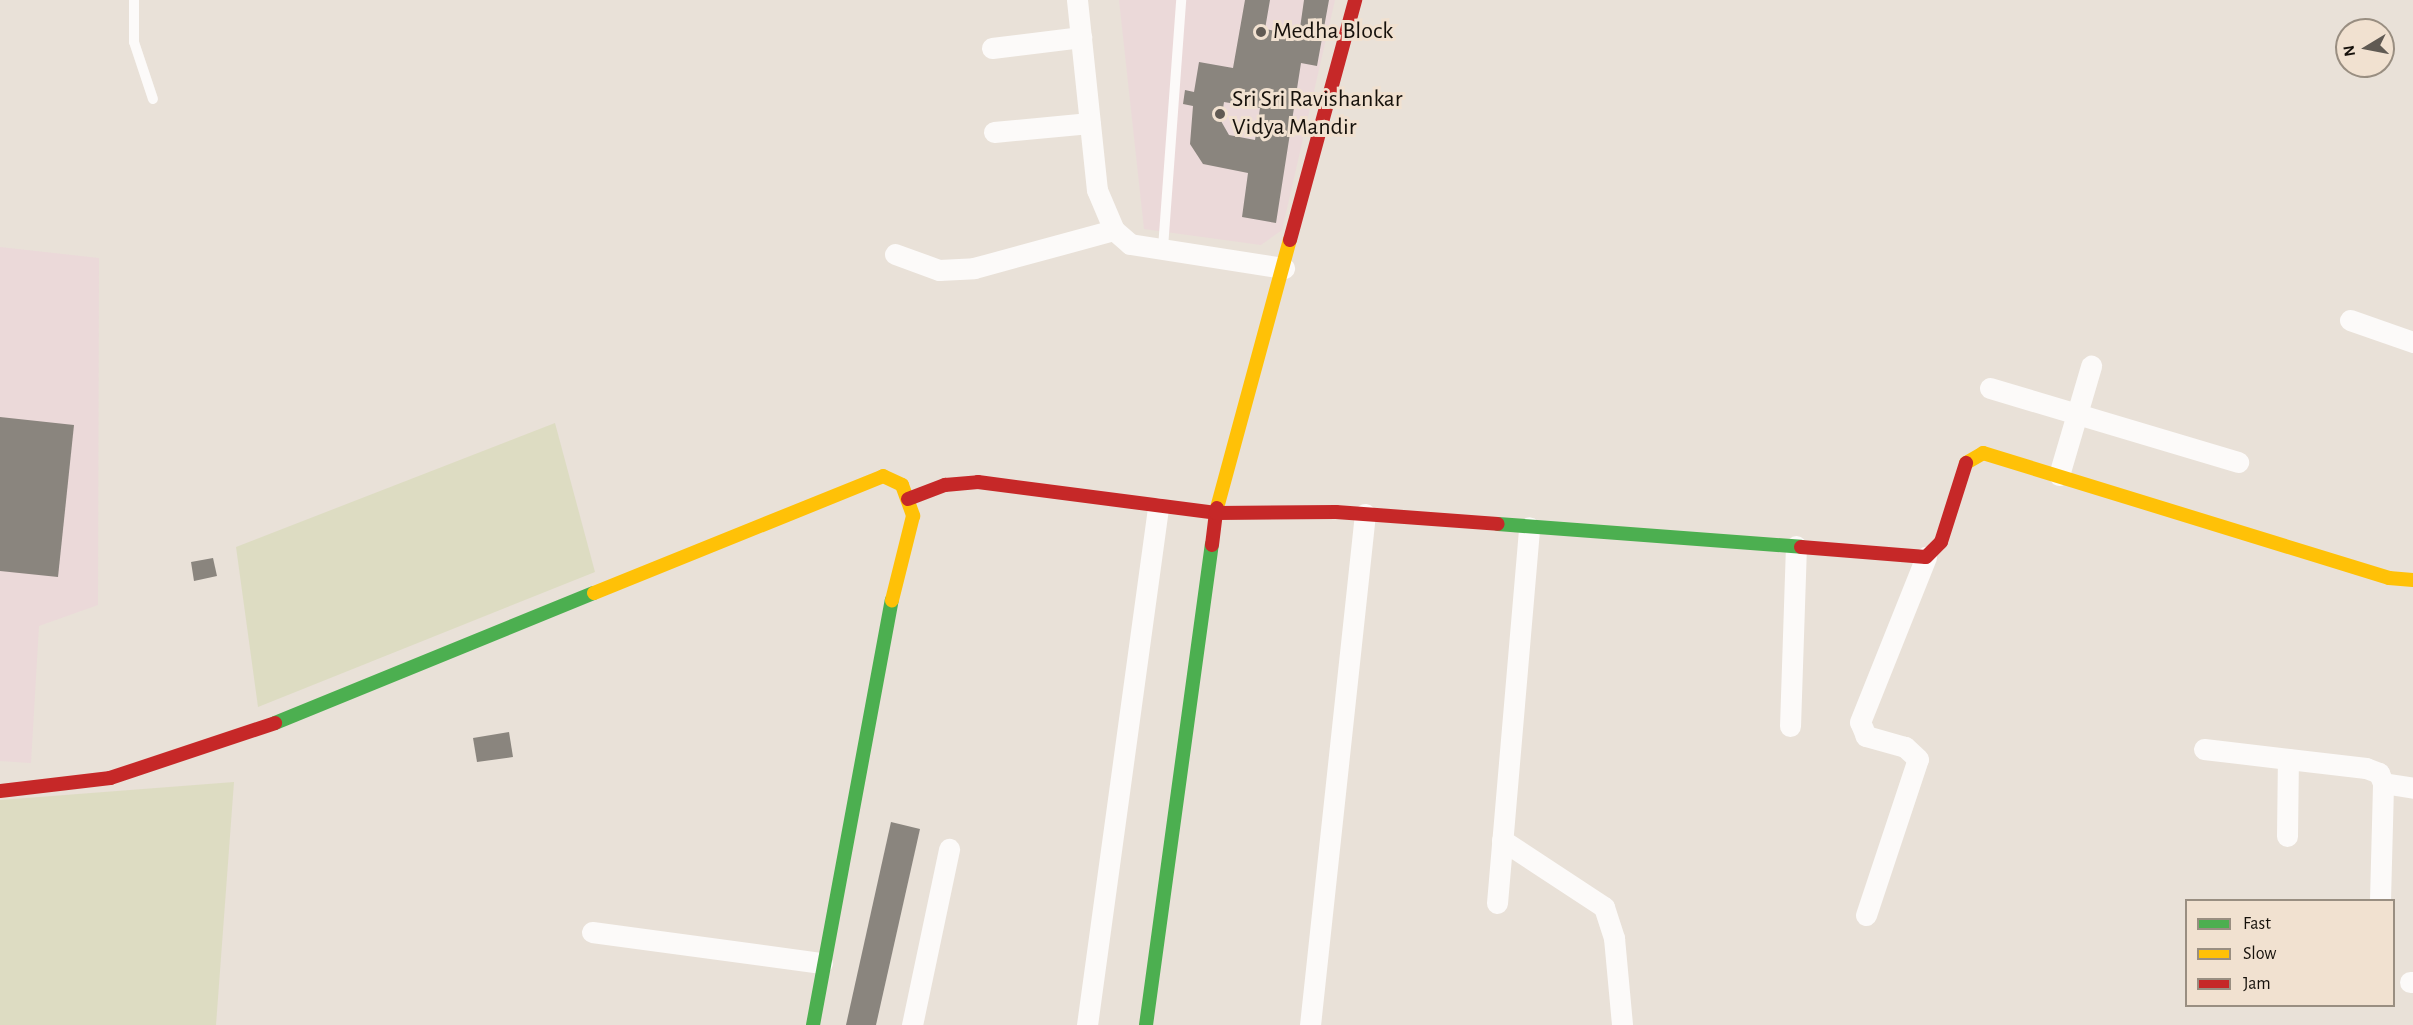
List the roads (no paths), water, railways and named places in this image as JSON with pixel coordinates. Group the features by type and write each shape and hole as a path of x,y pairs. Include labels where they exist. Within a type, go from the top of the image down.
{"street":[{"path":"1077,0 1097,190 1114,230 1130,244 1284,268"},
{"path":"1146,1025 1216,513 1355,0"},
{"path":"992,48 1081,37"},
{"path":"994,132 1090,123"},
{"path":"894,254 939,270 974,268 1114,230"},
{"path":"2350,320 2413,342"},
{"path":"2059,474 2091,366"},
{"path":"1990,388 2238,462"},
{"path":"1866,915 1918,759 1905,747 1866,736 1860,722 1926,557 1941,542 1971,456 1997,455 2389,578 2413,580"},
{"path":"0,791 110,778 255,731 883,476 902,485 913,516 822,963 813,1025"},
{"path":"908,499 945,485 978,482 1158,508 1216,513 1365,514 1926,557"},
{"path":"1088,1025 1158,508"},
{"path":"1310,1025 1365,514"},
{"path":"1497,903 1529,527"},
{"path":"1790,726 1796,546"},
{"path":"2205,749 2366,768 2379,773 2383,783 2380,899"},
{"path":"2287,836 2288,759"},
{"path":"2383,783 2413,788"},
{"path":"1502,840 1604,907 1614,938 1622,1025"},
{"path":"912,1025 949,849"},
{"path":"592,932 822,963"}],"lane":[{"path":"134,0 134,42 153,99"},
{"path":"1163,248 1181,0"}],"place":[{"name":"Medha Block","path":"1261,32"},
{"name":"Sri Sri Ravishankar Vidya Mandir","path":"1220,114"}]}
